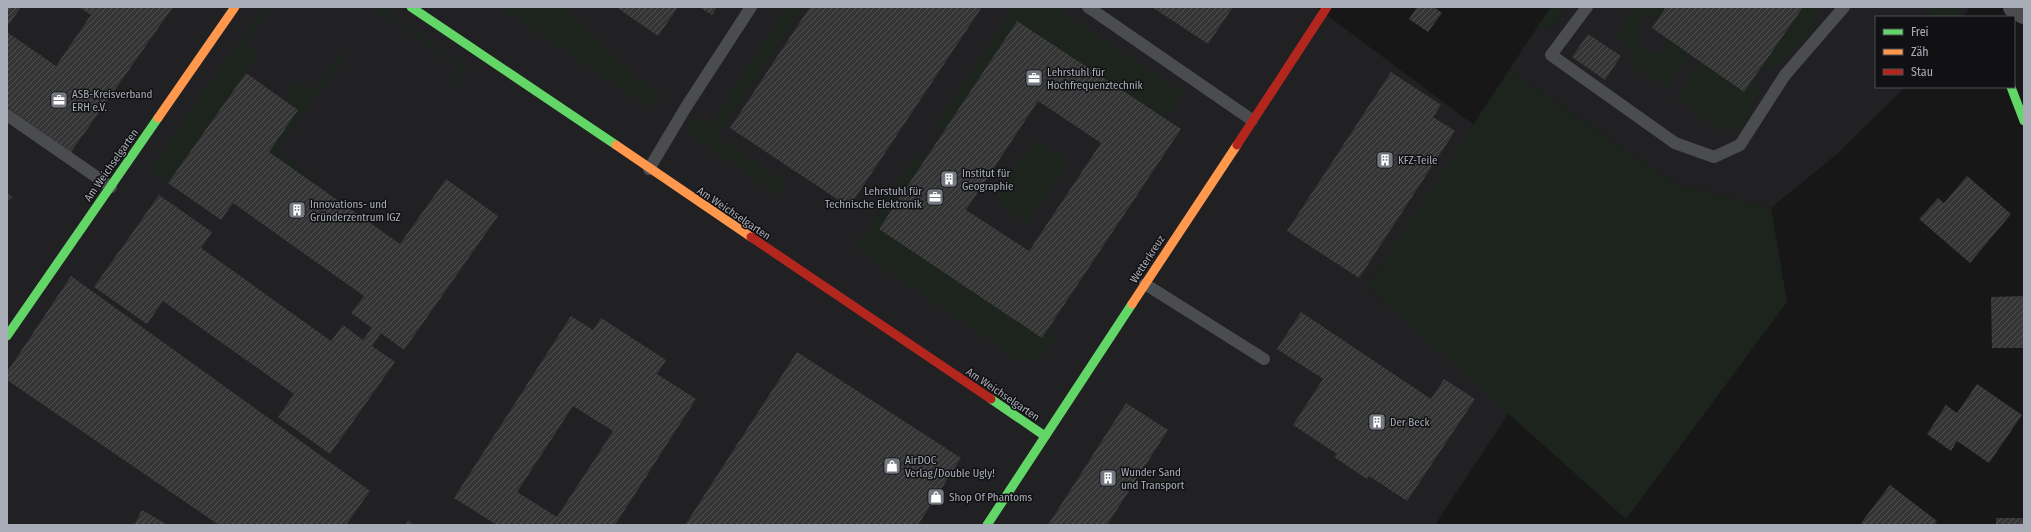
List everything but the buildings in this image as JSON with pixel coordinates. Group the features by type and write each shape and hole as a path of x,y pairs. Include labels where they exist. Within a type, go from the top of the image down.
{"street":[{"name":"Am Weichselgarten","path":"7,336 112,187 235,7"},
{"name":"Am Weichselgarten","path":"411,7 1046,436"},
{"name":"Wetterkreuz","path":"987,525 1327,7"},
{"path":"2011,88 2024,121"}],"lane":[{"path":"649,169 686,107 751,7"},
{"path":"1088,7 1252,120"},
{"path":"1587,7 1550,55 1674,143 1714,157 1740,145 1786,75 1844,7"},
{"path":"7,115 112,187"},
{"path":"1145,284 1264,360"}],"shaded area":[{"path":"7,7 1316,7 1474,125 1367,287 1509,413 1435,525 7,525"},
{"path":"267,7 275,7 259,22 244,44 259,54 168,183 150,170 254,19"},
{"path":"372,7 381,7 468,67 454,87 449,83 459,68"},
{"path":"500,7 565,7 639,79 661,95 651,109"},
{"path":"786,7 803,7 717,136 788,183 779,196 686,132 695,116 710,126"},
{"path":"1013,7 1054,7 1184,93 1165,119 1017,21 943,133 934,127"},
{"path":"1551,7 1567,7 1552,30 1538,26"},
{"path":"1567,7 1970,7 1964,16 1875,16 1875,88 1904,88 1837,154 1771,208 1673,182 1509,70 1538,26 1552,30"},
{"path":"1634,7 1666,7 1659,18 1643,15 1639,50 1664,53 1666,38 1690,55 1668,89 1632,66 1628,47 1614,38"},
{"path":"1803,7 1821,7 1818,17 1807,35 1769,72 1761,67"},
{"path":"1922,7 1957,7 1965,13 1964,16 1934,16"},
{"path":"341,52 346,55 277,151 313,177 310,180 269,152 298,111 283,100 297,81 313,92"},
{"path":"1699,61 1744,92 1753,79 1762,89 1743,126 1727,132 1698,116 1693,108 1676,98"},
{"path":"1509,70 1673,182 1771,208 1787,302 1626,519 1367,287"},
{"path":"1034,139 1070,162 1029,223 993,200"},
{"path":"918,151 927,157 879,229 1042,337 1046,331 1056,336 1048,349 1038,358 1027,361 1012,356 855,248"}],"traffic: fast":[{"path":"411,7 616,145"},
{"path":"2011,88 2024,121"},
{"path":"7,336 158,118"},
{"path":"987,525 1132,304"},
{"path":"991,399 1045,436"}],"traffic: slow":[{"path":"158,118 235,7"},
{"path":"616,145 751,237"},
{"path":"1132,304 1237,145"}],"traffic: jam":[{"path":"1237,145 1327,7"},
{"path":"751,237 991,399"}],"place":[{"name":"Lehrstuhl für Hochfrequenztechnik","path":"1034,78"},
{"name":"ASB-Kreisverband ERH e.V.","path":"59,100"},
{"name":"KFZ-Teile","path":"1385,160"},
{"name":"Institut für Geographie","path":"949,179"},
{"name":"Lehrstuhl für Technische Elektronik","path":"935,197"},
{"name":"Innovations- und Gründerzentrum IGZ","path":"297,210"},
{"name":"Der Beck","path":"1377,422"},
{"name":"AirDOC Verlag/Double Ugly!","path":"892,466"},
{"name":"Wunder Sand und Transport","path":"1108,478"},
{"name":"Shop Of Phantoms","path":"936,497"}]}
